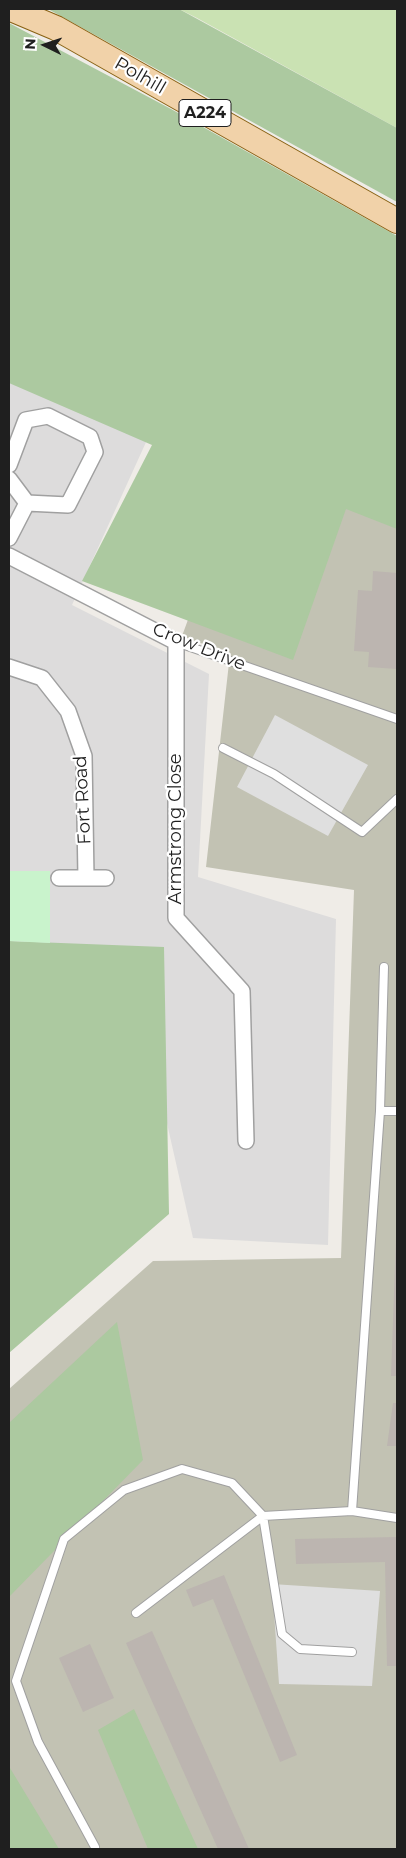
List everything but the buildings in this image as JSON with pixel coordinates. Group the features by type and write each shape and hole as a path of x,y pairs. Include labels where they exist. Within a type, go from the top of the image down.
{"main road":[{"name":"Polhill","path":"11,9 56,28 397,221"}],"street":[{"path":"9,465 26,420 48,416 90,436 95,452 68,505 27,503"},
{"path":"9,479 27,503"},
{"path":"9,538 27,503"},
{"name":"Crow Drive","path":"9,556 176,642"},
{"name":"Armstrong Close","path":"176,642 176,918 242,991 246,1141"},
{"name":"Fort Road","path":"9,667 42,678 68,711 84,756 86,878"},
{"path":"59,878 106,878"}],"lane":[{"name":"Crow Drive","path":"176,642 397,719"},
{"path":"223,748 274,774 362,832 397,799"},
{"path":"352,1511 380,1112 384,967"},
{"path":"380,1112 397,1111"},
{"path":"95,1847 38,1742 16,1681 64,1539 124,1490 182,1469 232,1482 262,1516 282,1634 300,1649 352,1652"},
{"path":"136,1613 262,1516 352,1511 397,1518"}],"shaded area":[{"path":"9,370 152,429 72,605 209,674 198,877 336,919 328,1245 193,1238 129,956 9,947"},
{"path":"248,456 397,494 397,1849 9,1849 9,1389 153,1261 341,1258 354,890 206,867 230,654 182,636"},
{"path":"275,715 368,765 328,836 237,787"},
{"path":"272,1584 380,1591 372,1686 279,1684"}],"green space":[{"path":"48,9 179,9 397,128 397,202"},
{"path":"179,9 397,9 397,128 197,18"},
{"path":"9,23 171,109 397,236 397,529 346,509 293,660 82,581 152,445 9,383"},
{"path":"9,871 50,871 50,943 9,941"},
{"path":"9,941 164,947 169,1214 9,1353"},
{"path":"117,1322 143,1460 9,1597 9,1423"},
{"path":"134,1709 198,1849 148,1849 98,1730"},
{"path":"9,1759 10,1768 59,1849 9,1849"}]}
